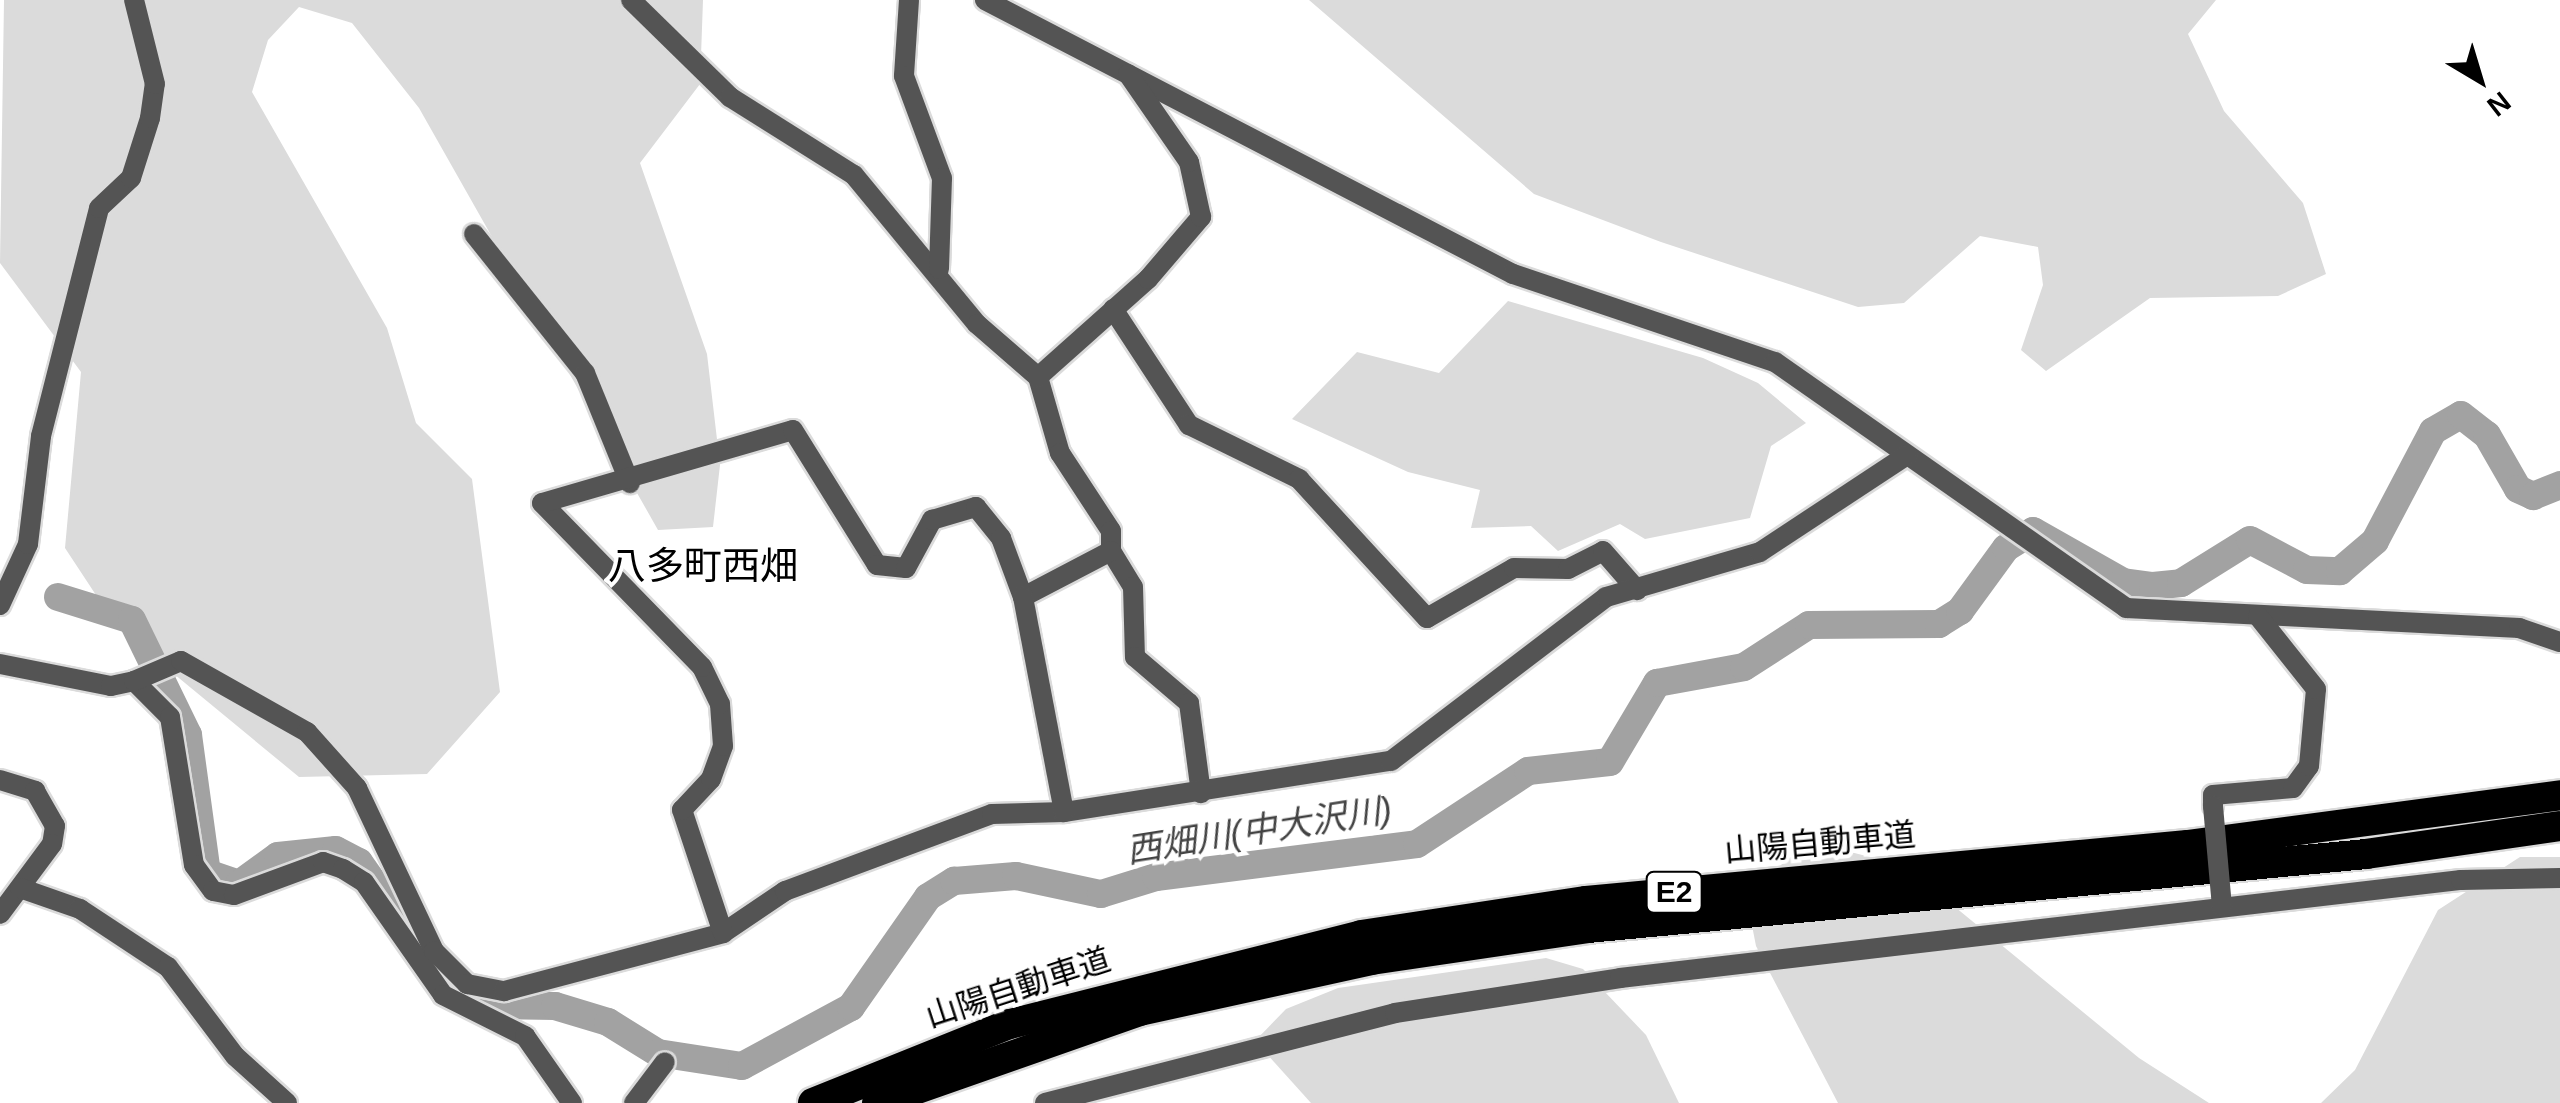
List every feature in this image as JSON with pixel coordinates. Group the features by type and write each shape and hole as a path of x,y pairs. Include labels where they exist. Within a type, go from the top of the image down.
{"highway":[{"name":"山陽自動車道","path":"813,1103 1132,986 1361,935 1586,901 2187,846 2560,795"},
{"name":"山陽自動車道","path":"877,1103 1140,1011 1371,960 1588,928 2327,858 2560,826"}],"street":[{"path":"0,606 28,544 37,454 98,208 130,178 150,118 154,84 134,0"},
{"path":"632,0 730,97 854,175 939,269 977,324 1038,376 1060,453 1112,532 1111,551 1136,598 1127,632 1135,658 1189,703 1201,793"},
{"path":"909,0 904,76 942,178 939,269"},
{"path":"985,0 1513,274 1775,362 2029,544 2126,608 2519,628 2560,642"},
{"path":"1038,376 1113,309 1201,217 1190,162 1127,73"},
{"path":"474,234 585,374 630,482"},
{"path":"1113,309 1189,425 1299,479 1427,618 1514,568 1568,569 1603,551 1638,590"},
{"path":"723,933 682,810 704,791 724,746 720,704 702,667 542,504 630,482 793,430 877,565 906,568 932,520 976,507 1002,538 1023,597 1064,812"},
{"path":"0,664 111,686 134,681 180,661 307,732 343,765 416,926 467,984 504,992 723,933 785,891 936,831 992,814 1064,812 1391,760 1606,597 1781,542 1907,455"},
{"path":"1023,597 1111,551"},
{"path":"2223,910 2213,796 2293,788 2309,766 2316,690 2258,616"},
{"path":"134,681 170,717 199,878 234,895 323,862 364,882 443,995 525,1036 572,1103"},
{"path":"0,780 35,790 55,826 20,888 0,914"},
{"path":"1045,1103 1458,1002 2461,880 2560,878"},
{"path":"20,888 80,909 168,966 235,1056 287,1103"},
{"path":"634,1103 665,1062"}],"shaded area":[{"path":"4,0 703,0 700,84 640,163 707,354 720,465 713,527 658,530 419,108 352,23 299,7 268,40 252,92 387,328 416,423 472,479 500,692 427,774 299,777 117,627 65,548 81,372 0,263"},
{"path":"1309,0 2216,0 2188,34 2224,111 2303,203 2326,274 2278,296 2150,298 2046,371 2021,350 2043,285 2038,247 1980,236 1904,303 1858,307 1661,242 1534,194"},
{"path":"1508,301 1703,358 1758,383 1806,423 1771,446 1750,518 1645,539 1620,524 1558,551 1531,526 1471,528 1480,490 1408,472 1292,419 1357,352 1439,373"},
{"path":"1835,848 1905,866 2139,1058 2209,1103 1838,1103 1756,946 1748,905 1787,858"},
{"path":"2520,857 2560,857 2560,1103 2321,1103 2355,1070 2438,910"},
{"path":"1546,958 1583,969 1646,1035 1679,1103 1311,1103 1255,1041 1286,1009 1338,988"}],"waterway":[{"name":"西畑川(中大沢川)","path":"442,969 484,1005 555,1006 608,1022 658,1053 742,1066 851,1007 928,897 954,881 1016,876 1101,894 1156,877 1417,844 1528,771 1610,762 1657,683 1744,667 1809,625 1939,624 1960,611 2006,548 2033,531 2123,582 2153,586 2181,583 2250,540 2307,570 2340,571 2375,541 2433,431 2461,415 2487,435 2518,489 2533,496 2560,485"},
{"name":"西畑川(中大沢川)","path":"58,597 132,620 188,735 207,873 239,884 278,856 336,850 359,862 404,926"}],"district":[{"name":"八多町西畑","path":"703,567"}]}
